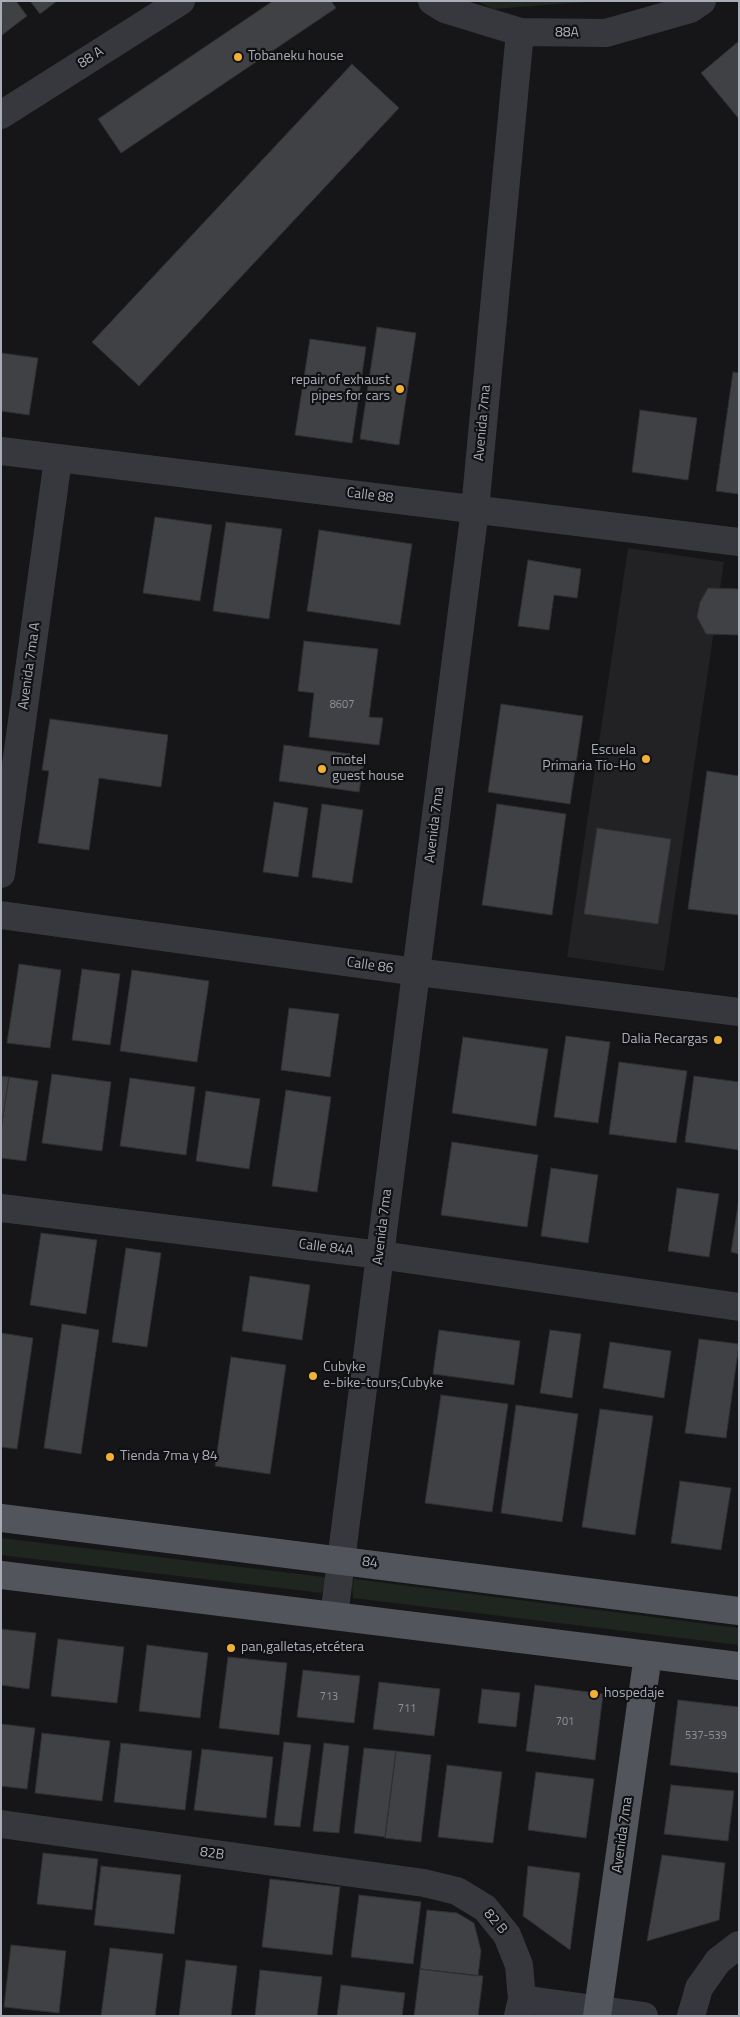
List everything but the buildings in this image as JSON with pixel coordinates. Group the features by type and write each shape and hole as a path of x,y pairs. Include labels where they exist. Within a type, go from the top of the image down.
{"main road":[{"name":"84","path":"1,1518 340,1559 739,1611"},
{"path":"1,1575 739,1666"},
{"name":"Avenida 7ma","path":"598,2013 648,1655"}],"street":[{"name":"88 A","path":"1,116 180,1"},
{"name":"88A","path":"432,1 445,9 520,32 606,33 690,9 702,1"},
{"name":"Avenida 7ma","path":"334,1616 475,509 520,32"},
{"name":"Calle 88","path":"1,451 739,542"},
{"name":"Avenida 7ma A","path":"1,874 58,459"},
{"name":"Calle 86","path":"1,915 417,972 739,1012"},
{"name":"Calle 84A","path":"1,1208 380,1255 739,1307"},
{"name":"82B","path":"1,1824 424,1883"},
{"name":"82 B","path":"424,1883 457,1891 485,1908 507,1934 519,1965 520,2007"},
{"path":"690,2016 699,1988 718,1961 739,1945"},
{"path":"520,2007 644,2016"}],"shaded area":[{"path":"477,1 600,1 493,9"},
{"name":"Escuela Primaria Tío-Ho","path":"628,548 724,562 664,971 567,957"},
{"path":"1,1538 324,1577 326,1580 322,1593 1,1555"},
{"path":"354,1579 739,1628 739,1645 353,1598 352,1584"}],"place":[{"name":"Tobaneku house","path":"238,57"},
{"name":"repair of exhaust pipes for cars","path":"400,389"},
{"name":"Escuela Primaria Tío-Ho","path":"646,759"},
{"name":"motel guest house","path":"322,769"},
{"name":"Dalia Recargas","path":"718,1040"},
{"name":"Cubyke e-bike-tours;Cubyke","path":"313,1376"},
{"name":"Tienda 7ma y 84","path":"110,1457"},
{"name":"pan,galletas,etcétera","path":"231,1648"},
{"name":"hospedaje","path":"594,1694"}]}
